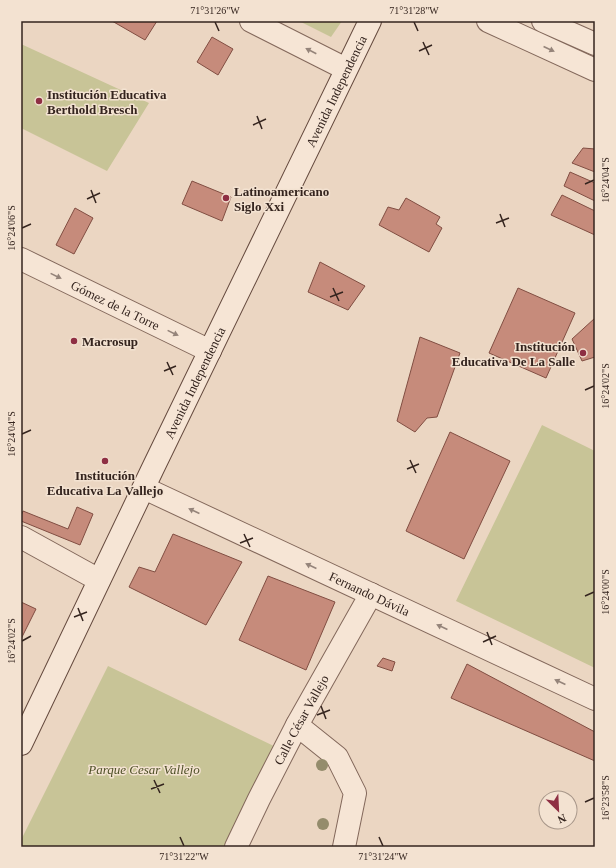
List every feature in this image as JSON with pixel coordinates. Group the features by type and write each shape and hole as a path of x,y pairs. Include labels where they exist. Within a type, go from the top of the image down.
{"street":[{"path":"251,21 346,69"},
{"name":"Avenida Independencia","path":"21,744 370,21"},
{"path":"488,21 532,30 595,70"},
{"path":"543,21 595,44"},
{"name":"Gómez de la Torre","path":"21,259 210,351"},
{"name":"Fernando Dávila","path":"144,488 595,699"},
{"path":"21,537 100,580"},
{"name":"Calle César Vallejo","path":"236,847 297,725 371,594"},
{"path":"297,725 337,757 355,793 344,847"}],"green space":[{"path":"299,21 342,21 331,37"},
{"path":"21,44 149,103 107,171 21,128"},
{"path":"542,425 595,451 595,668 456,601"},
{"name":"Parque Cesar Vallejo","path":"108,666 278,748 229,847 21,847 21,840"}],"building":[{"path":"112,21 157,21 145,40"},
{"path":"212,37 233,49 218,75 197,62"},
{"path":"583,148 595,149 595,172 572,163"},
{"path":"570,172 595,183 595,201 564,186"},
{"path":"192,181 231,197 222,221 182,204"},
{"path":"562,195 595,211 595,235 551,215"},
{"path":"406,198 440,217 436,224 442,228 429,252 379,225 388,207 399,210"},
{"path":"75,208 93,218 74,254 56,245"},
{"path":"320,262 365,286 348,310 308,292"},
{"path":"518,288 575,313 546,378 489,353"},
{"path":"595,318 595,357 582,361 572,339"},
{"path":"420,337 460,353 437,417 427,418 415,432 397,421"},
{"path":"450,432 510,461 464,559 406,531"},
{"path":"77,507 93,514 80,545 21,521 23,511 68,529"},
{"path":"173,534 242,562 206,625 129,587 139,567 155,572"},
{"path":"268,576 335,602 306,670 239,640"},
{"path":"21,602 36,609 21,639"},
{"path":"383,658 395,662 392,671 377,666"},
{"path":"467,664 595,732 595,761 451,698"}],"place":[{"name":"Institución Educativa Berthold Bresch","path":"39,101"},
{"name":"Latinoamericano Siglo Xxi","path":"226,198"},
{"name":"Macrosup","path":"74,341"},
{"name":"Institución Educativa De La Salle","path":"583,353"},
{"name":"Institución Educativa La Vallejo","path":"105,461"}]}
